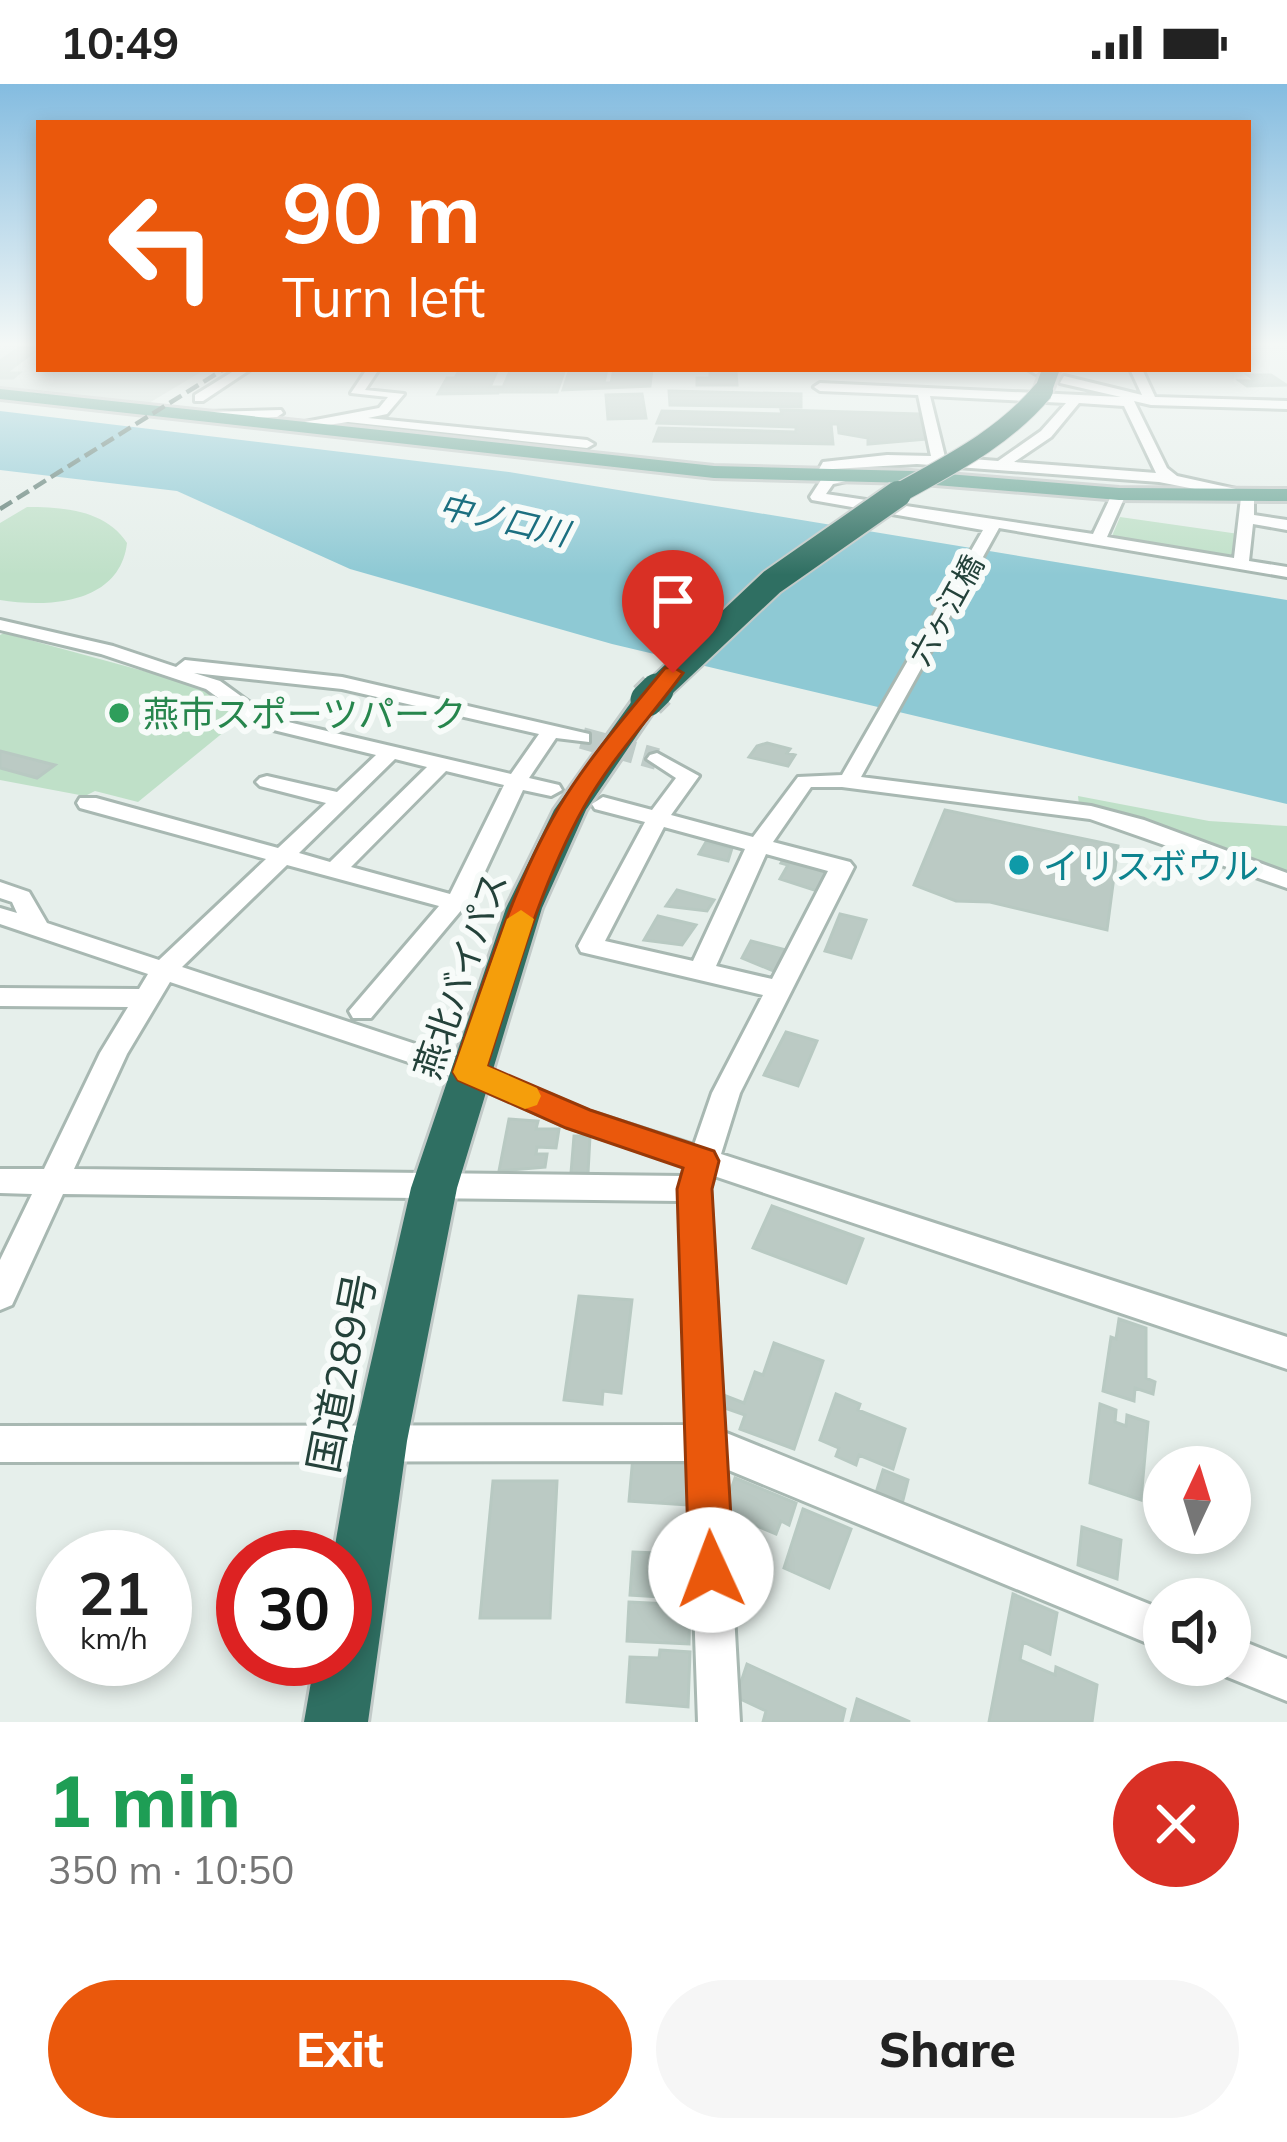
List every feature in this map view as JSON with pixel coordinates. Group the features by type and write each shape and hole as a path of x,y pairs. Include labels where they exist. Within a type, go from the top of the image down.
{"highway":[{"name":"燕北バイパス","path":"434,1188 524,908 550,850 601,761 647,700 698,646 793,563 1012,422"},
{"name":"国道289号","path":"336,1722 380,1441 434,1188"}],"main road":[{"path":"277,422 714,472 1119,494 1287,495"}],"street":[{"path":"299,427 334,422"},
{"path":"378,422 587,443"},
{"path":"930,422 939,459"},
{"path":"1001,465 1056,422"},
{"path":"1138,422 1161,471 1169,476"},
{"path":"1241,564 1249,496 1169,476 939,459 828,465 838,476 833,496 1287,572"},
{"name":"六ヶ江橋","path":"838,476 829,479 817,497 992,527 848,782"},
{"path":"1098,539 1119,494"},
{"path":"1248,519 1287,525"},
{"path":"3,628 153,664 213,685 264,722 551,790"},
{"path":"153,664 342,683 582,738"},
{"path":"362,1011 466,890 516,782 551,731"},
{"path":"0,1295 51,1181 163,971 390,753"},
{"path":"657,759 688,776 657,818 590,946 780,990"},
{"path":"336,869 441,765"},
{"path":"267,782 343,800"},
{"path":"701,972 758,846 805,782 848,782 1091,814 1136,825 1286,880"},
{"path":"88,803 455,903"},
{"path":"603,804 842,867 726,1094 699,1175 719,1722"},
{"path":"0,890 21,897 37,928"},
{"path":"0,916 469,1072 699,1175 1287,1353"},
{"path":"0,931 37,928"},
{"path":"0,997 147,998"},
{"path":"0,1181 434,1188 699,1175"},
{"path":"0,1444 706,1443 1143,1621"},
{"path":"1251,1665 1287,1680"}],"green space":[{"path":"27,507 83,513 108,523 127,543 111,579 96,590 59,602 0,600 0,523"},
{"path":"1120,517 1239,534 1234,556 1112,536"},
{"name":"燕市スポーツパーク","path":"0,635 195,685 214,692 241,718 138,802 95,791 85,796 0,780"},
{"path":"1078,796 1209,821 1287,826 1287,873 1079,805"}],"water":[{"name":"中ノ口川","path":"0,422 95,422 509,472 1287,600 1287,804 612,644 350,569 177,491 0,470"}],"building":[{"path":"922,422 928,439 868,444 868,438 839,433 838,424 831,424 833,444 654,441 659,428 796,432 796,427 657,423"},
{"path":"767,743 790,749 787,753 795,755 788,766 749,757 757,746"},
{"path":"0,751 55,765 37,778 0,768"},
{"name":"イリスボウル","path":"945,810 1118,846 1107,930 990,902 956,901 914,885"},
{"path":"706,842 732,848 728,861 699,854"},
{"path":"784,858 828,870 817,891 780,879 788,865 781,863"},
{"path":"677,890 714,900 707,911 666,906"},
{"path":"840,914 866,920 851,958 825,951"},
{"path":"658,916 696,925 682,945 644,940"},
{"path":"751,941 786,950 776,972 742,958"},
{"path":"786,1032 817,1041 798,1086 764,1075"},
{"path":"509,1119 538,1121 536,1129 559,1129 556,1148 537,1147 536,1154 547,1154 545,1167 499,1171"},
{"path":"574,1136 590,1136 588,1173 571,1173"},
{"path":"772,1206 863,1239 846,1283 753,1248"},
{"path":"579,1296 632,1300 621,1393 603,1391 602,1404 564,1400"},
{"path":"1119,1319 1146,1328 1146,1378 1155,1382 1153,1394 1135,1388 1134,1401 1103,1391 1111,1337 1116,1339"},
{"path":"774,1343 823,1361 794,1449 740,1429 745,1415 722,1407 726,1396 744,1403 755,1372 763,1375"},
{"path":"836,1394 860,1404 858,1410 905,1429 893,1469 859,1455 856,1465 836,1456 839,1448 820,1440"},
{"path":"1100,1404 1116,1410 1115,1422 1126,1426 1127,1415 1148,1422 1141,1500 1090,1483"},
{"path":"633,1456 689,1460 687,1505 629,1501"},
{"path":"883,1470 908,1480 902,1504 876,1493"},
{"path":"735,1478 796,1503 789,1525 781,1521 776,1534 731,1522 734,1514 724,1510"},
{"path":"493,1481 557,1481 550,1618 480,1618"},
{"path":"803,1509 851,1529 829,1588 784,1568"},
{"path":"1082,1527 1121,1540 1117,1579 1078,1565"},
{"path":"633,1552 680,1554 679,1563 687,1564 686,1580 678,1580 677,1598 630,1595"},
{"path":"1013,1594 1057,1613 1050,1654 1023,1642 1020,1660 1055,1675 1056,1667 1097,1685 1092,1722 989,1722"},
{"path":"629,1602 690,1605 689,1644 627,1641"},
{"path":"660,1650 690,1652 688,1707 627,1702 630,1657 659,1658"},
{"path":"747,1664 845,1709 842,1722 763,1722 766,1711 736,1697"},
{"path":"857,1699 910,1722 851,1722"}],"tunnel":[{"path":"582,738 657,759"}],"railway":[{"path":"0,509 138,422"}],"slow traffic":[{"path":"521,919 469,1072 525,1096"}],"place":[{"name":"燕市スポーツパーク","path":"119,713"},
{"name":"イリスボウル","path":"1019,865"}],"route":[{"path":"673,673 601,761 570,810 524,908 469,1072 578,1119 702,1161 695,1189 711,1570"}]}
